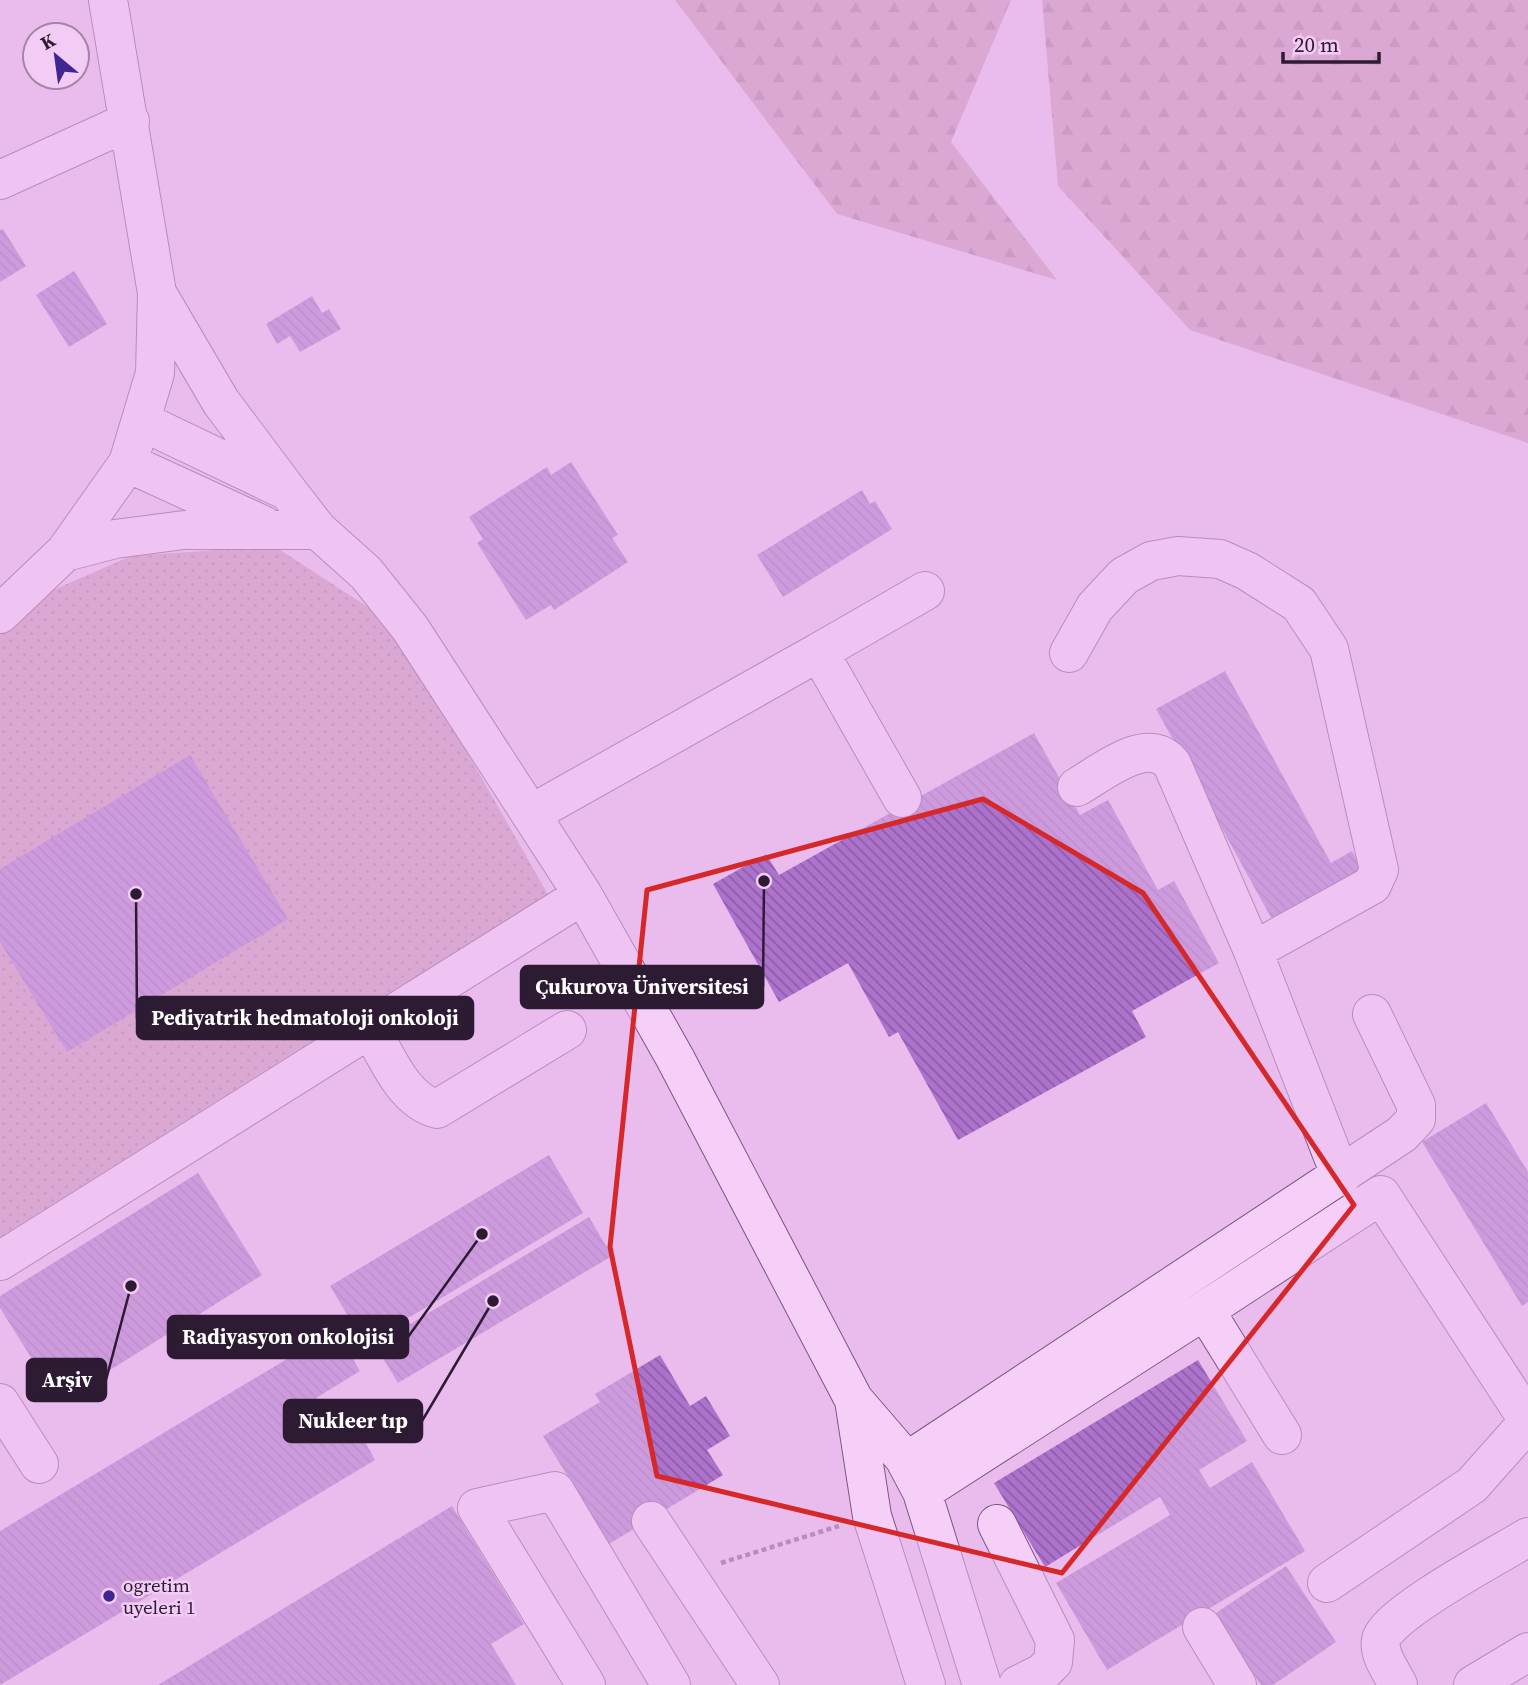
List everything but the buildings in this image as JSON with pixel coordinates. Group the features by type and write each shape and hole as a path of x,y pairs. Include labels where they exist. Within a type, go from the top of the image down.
{"street":[{"path":"0,614 65,552 128,463 155,373 157,293 108,0"},
{"path":"0,178 130,121"},
{"path":"157,293 221,402 287,490 318,530 366,573 410,628 583,895 675,1058 854,1400 914,1477 982,1685"},
{"path":"141,421 287,490"},
{"path":"128,463 274,530"},
{"path":"65,552 115,539 184,530 318,530"},
{"path":"1069,653 1096,607 1124,576 1151,561 1178,556 1220,559 1247,570 1299,604 1329,649 1379,870 1372,885 1253,951"},
{"path":"531,814 925,591"},
{"path":"819,652 902,798"},
{"path":"1077,787 1133,756 1153,751 1163,753 1172,764 1253,951 1361,1179 1528,1421 1472,1485 1327,1583"},
{"path":"0,1261 583,895"},
{"path":"914,1477 1205,1310 1361,1179 1416,1119 1416,1105 1372,1014"},
{"path":"370,1028 408,1091 422,1105 437,1109 567,1030"},
{"path":"914,1477 1361,1179"},
{"path":"1205,1310 1282,1435"},
{"path":"854,1400 872,1516 926,1685"},
{"path":"0,1403 39,1464"},
{"path":"586,1685 477,1508 555,1491 671,1685"},
{"path":"651,1521 760,1685"},
{"path":"998,1524 1055,1640 1053,1662 1042,1673 1018,1685"},
{"path":"1398,1685 1381,1653 1381,1638 1392,1623 1449,1583 1528,1537"},
{"path":"1202,1627 1237,1685"},
{"path":"1473,1685 1528,1652"}],"path":[{"path":"686,1574 872,1516"}],"highlighted area":[{"path":"983,799 1143,893 1354,1205 1062,1573 657,1476 610,1247 647,890"}],"green space":[{"path":"675,0 1011,0 951,142 1057,280 837,214"},
{"path":"1042,0 1528,0 1528,443 1190,330 1058,186"},
{"path":"274,546 394,624 554,905 0,1256 0,618 10,609 131,556"}],"place":[{"name":"Çukurova Üniversitesi","path":"764,881"},
{"name":"Pediyatrik hedmatoloji onkoloji","path":"136,894"},
{"name":"Radiyasyon onkolojisi","path":"482,1234"},
{"name":"Arşiv","path":"131,1286"},
{"name":"Nukleer tıp","path":"493,1301"},
{"name":"ogretim uyeleri 1","path":"109,1596"}]}
